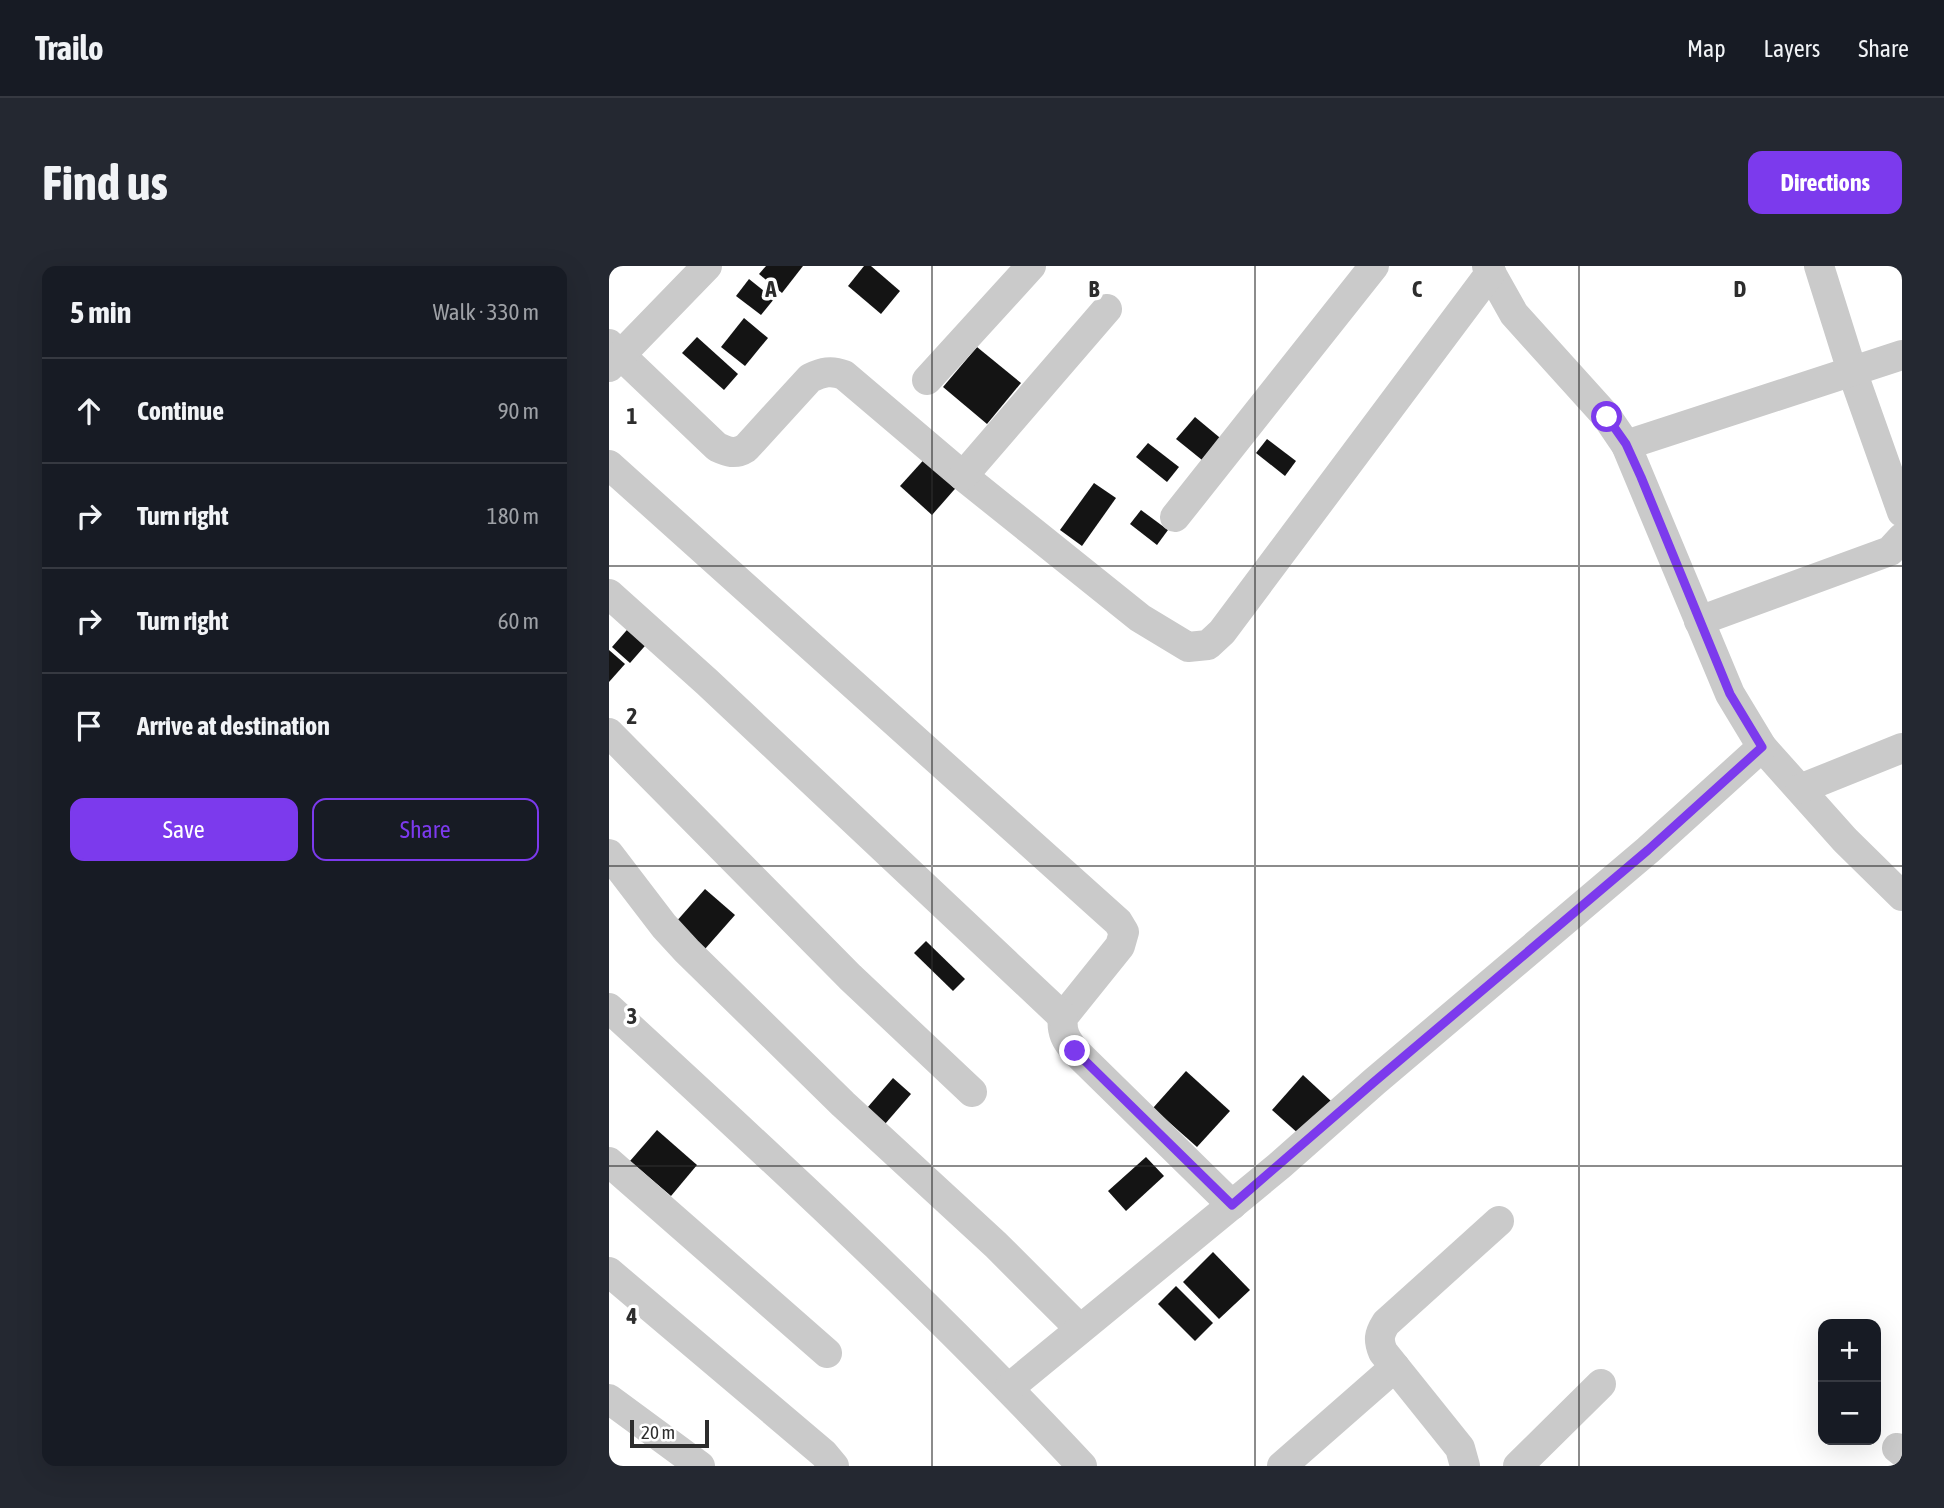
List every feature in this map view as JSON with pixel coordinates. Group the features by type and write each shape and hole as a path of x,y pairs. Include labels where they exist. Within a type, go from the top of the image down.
{"street":[{"path":"707,266 613,355 717,447 738,453 746,449 810,378 833,371 844,375 1140,618 1188,647 1208,645 1222,632 1489,269 1514,314 1607,417 1626,444 1730,694 1762,747 1845,840 1902,896"},
{"path":"927,380 1031,266"},
{"path":"1175,517 1374,266"},
{"path":"1819,266 1852,371 1902,512"},
{"path":"963,475 1107,309"},
{"path":"1626,444 1902,355"},
{"path":"609,464 1118,922 1124,932 1120,946 1063,1017 1061,1028 1075,1051 1232,1205"},
{"path":"1699,621 1890,551 1902,538"},
{"path":"609,594 707,682 1063,1017"},
{"path":"609,733 850,977 972,1092"},
{"path":"1009,1388 1232,1205 1648,850 1762,747"},
{"path":"1800,789 1902,748"},
{"path":"609,854 664,926 687,951 843,1104 996,1245 1080,1329"},
{"path":"609,1008 788,1174 1009,1388 1082,1466"},
{"path":"610,1165 827,1353"},
{"path":"1466,1465 1460,1448 1383,1352 1378,1341 1386,1323 1499,1221"},
{"path":"609,1272 824,1454 834,1466"},
{"path":"1282,1466 1395,1367"},
{"path":"1518,1466 1601,1384"},
{"path":"609,1399 700,1466"}],"building":[{"path":"766,266 803,266 782,293 759,274"},
{"path":"864,266 871,266 900,291 881,314 848,286"},
{"path":"749,279 774,299 761,315 736,296"},
{"path":"744,318 768,338 745,366 721,347"},
{"path":"697,337 738,374 724,390 682,353"},
{"path":"977,347 1021,383 987,424 943,387"},
{"path":"1195,417 1225,442 1207,464 1176,439"},
{"path":"1267,439 1296,461 1285,476 1256,453"},
{"path":"1148,443 1179,467 1167,482 1136,457"},
{"path":"929,454 961,482 932,515 900,486"},
{"path":"1094,483 1116,498 1082,546 1060,530"},
{"path":"1141,510 1168,530 1157,545 1130,524"},
{"path":"633,623 651,639 630,663 612,647"},
{"path":"609,650 625,664 609,682"},
{"path":"705,889 735,915 705,949 675,923"},
{"path":"926,941 965,979 953,991 914,953"},
{"path":"1186,1071 1230,1111 1197,1147 1153,1108"},
{"path":"1303,1075 1331,1101 1300,1135 1272,1110"},
{"path":"893,1078 911,1094 885,1124 867,1108"},
{"path":"657,1130 697,1165 671,1196 630,1161"},
{"path":"1146,1157 1164,1176 1126,1211 1108,1191"},
{"path":"1213,1252 1250,1290 1219,1319 1183,1282"},
{"path":"1176,1286 1213,1323 1195,1341 1158,1304"}],"route":[{"path":"1075,1051 1232,1205 1648,850 1762,747 1730,694 1641,477 1626,444 1607,417"}]}
